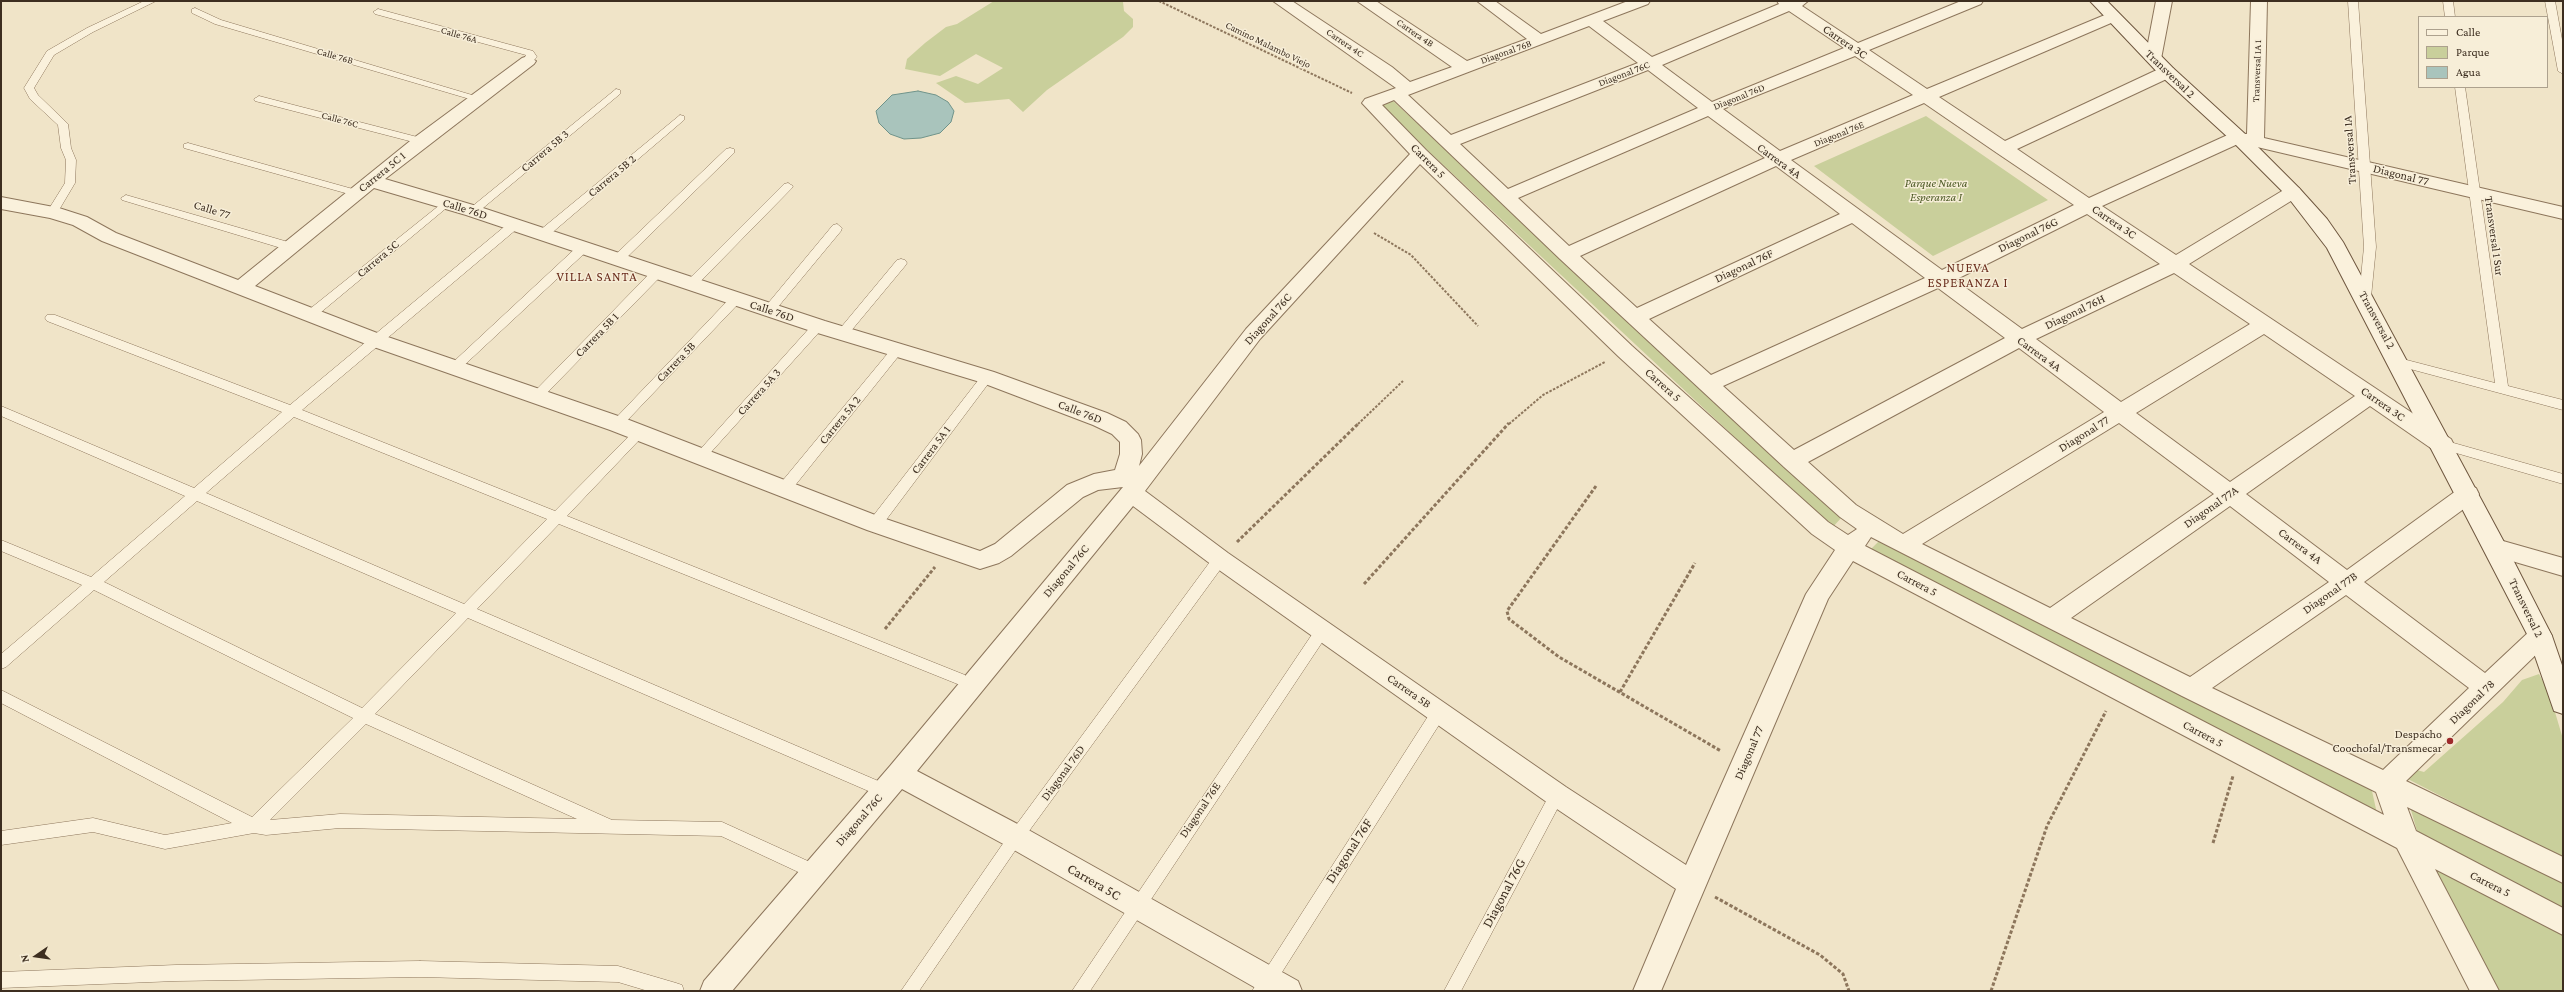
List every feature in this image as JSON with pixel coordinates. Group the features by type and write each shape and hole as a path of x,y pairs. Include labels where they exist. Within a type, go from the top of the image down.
{"street":[{"name":"Carrera 4C","path":"1281,1 1386,71 1402,90"},
{"name":"Carrera 4B","path":"1365,1 1464,67"},
{"path":"1485,1 1539,40"},
{"name":"Diagonal 76B","path":"1371,103 1402,90 1539,40 1593,10 1613,12 1642,1"},
{"name":"Diagonal 76D","path":"1505,197 1709,109 1975,1"},
{"name":"Transversal 2","path":"2098,1 2160,65 2246,139 2320,223 2336,246 2365,297 2443,445 2540,636 2563,704"},
{"path":"2003,149 2160,65 2164,1"},
{"name":"Transversal 1A 1","path":"2246,139 2259,1"},
{"name":"Carrera 3C","path":"1792,2 1856,50 2089,205 2443,445"},
{"name":"Diagonal 76C","path":"1447,143 1649,64 1792,2"},
{"name":"Carrera 4A","path":"1593,10 1649,64 2230,494 2487,688"},
{"name":"Diagonal 76E","path":"1567,255 1777,159 1927,97 2112,17"},
{"name":"Carrera 5C 1","path":"240,288 421,141 528,60"},
{"path":"1402,90 1447,143 1848,512 1902,545 2191,689 2563,870"},
{"name":"Carrera 5","path":"1371,103 1420,154 1625,351 1820,528 1849,548 2563,922"},
{"name":"Diagonal 77","path":"2246,139 2563,213"},
{"name":"Diagonal 76G","path":"1709,384 1940,279 2089,205 2246,139"},
{"name":"Diagonal 76C","path":"714,991 892,782 1254,334 1420,154"},
{"name":"Calle 76D","path":"363,187 446,203 473,211 618,259 657,274 842,334 987,377 1119,428 1130,440 1133,482"},
{"name":"Diagonal 76H","path":"1792,461 2019,339 2176,264 2293,192"},
{"path":"1,203 52,212 80,221 109,237 378,341 617,424 875,524 980,560 991,557 1003,550 1075,491 1094,482 1133,482"},
{"name":"Diagonal 76F","path":"1636,317 1853,215"},
{"name":"Diagonal 77","path":"1902,545 2118,412 2265,324"},
{"name":"Diagonal 77A","path":"2052,619 2371,395"},
{"name":"Carrera 5B","path":"1133,482 1220,559 1556,795 1692,884"},
{"name":"Diagonal 77B","path":"2191,689 2347,582 2468,494"},
{"name":"Diagonal 77","path":"1647,991 1818,594 1849,548 1870,526"},
{"path":"2496,548 2563,567"},
{"name":"Diagonal 78","path":"2386,784 2540,636"},
{"name":"Carrera 5C","path":"892,782 1016,837 1272,987"},
{"path":"2386,784 2406,840 2485,991"}],"lane":[{"path":"52,212 70,182 71,160 66,148 63,124 34,97 29,88 50,53 90,30 151,1"},
{"name":"Transversal 1A","path":"2353,1 2363,166 2370,247 2365,297"},
{"path":"2448,1 2450,16"},
{"path":"2550,1 2563,71"},
{"name":"Calle 76B","path":"196,11 218,22 477,98"},
{"name":"Calle 76A","path":"378,12 530,53 532,57 528,60"},
{"name":"Transversal 1 Sur","path":"2460,88 2502,388"},
{"name":"Carrera 5B 3","path":"473,211 616,92"},
{"name":"Calle 76C","path":"259,99 421,141"},
{"name":"Carrera 5B 2","path":"543,234 680,118"},
{"name":"Calle 76D","path":"188,146 363,187"},
{"path":"618,259 730,151"},
{"path":"691,284 788,186"},
{"name":"Calle 77","path":"126,198 291,247"},
{"name":"Carrera 5C","path":"310,315 446,203"},
{"path":"1,663 292,411 378,341 514,225"},
{"path":"769,310 837,228"},
{"path":"454,368 583,248"},
{"path":"842,334 901,263"},
{"name":"Carrera 5B 1","path":"537,396 657,274"},
{"name":"Carrera 5B","path":"617,424 736,299"},
{"path":"52,318 292,411 872,645 960,679"},
{"name":"Carrera 5A 3","path":"700,456 818,326"},
{"name":"Carrera 5A 2","path":"784,489 897,350"},
{"path":"2399,362 2563,404"},
{"name":"Carrera 5A 1","path":"875,524 987,377"},
{"path":"1,411 194,495 466,610 892,782"},
{"path":"1,838 93,825 165,842 254,826 364,716 639,433"},
{"path":"2443,445 2563,479"},
{"path":"1,545 92,583 364,716 613,828"},
{"name":"Diagonal 76D","path":"909,991 1016,837 1220,559"},
{"name":"Diagonal 76E","path":"1080,991 1322,631"},
{"path":"1,696 254,826 266,828 340,821 613,828 722,829 815,872"},
{"name":"Diagonal 76F","path":"1272,987 1439,712"},
{"name":"Diagonal 76G","path":"1452,991 1556,795"},
{"path":"1,980 176,973 420,969 618,974 676,991"}],"path":[{"name":"Camino Malambo Viejo","path":"1159,1 1371,103"},
{"path":"1356,223 1410,255 1478,326"},
{"path":"1364,584 1516,416 1543,395 1625,351"},
{"path":"1220,559 1404,381"},
{"path":"1596,486 1511,605 1508,620 1559,657 1744,764"},
{"path":"872,645 948,550"},
{"path":"1620,692 1696,563"},
{"path":"1991,991 2047,826 2118,689"},
{"path":"2213,843 2240,753"},
{"path":"1692,884 1820,955 1843,974 1849,991"}],"green space":[{"path":"994,1 1120,1 1123,2 1124,11 1133,19 1133,27 1123,37 1047,90 1023,112 1009,99 965,103 936,83 956,76 978,84 1003,68 976,54 940,76 905,69 907,59 925,43 946,27 957,24"},
{"path":"1391,99 1842,517 1832,528 1379,105"},
{"name":"Parque Nueva Esperanza I","path":"1926,116 2048,200 1933,256 1814,166"},
{"path":"1881,539 2370,782 2378,818 1869,551"},
{"path":"2539,674 2549,692 2563,739 2563,859 2402,776 2406,767 2424,772 2503,702 2522,680"},
{"path":"2409,803 2563,878 2563,913 2419,838"},
{"path":"2432,865 2563,935 2563,991 2496,991"}],"water":[{"path":"918,91 936,95 948,102 954,111 951,122 940,133 921,138 904,139 890,134 879,123 876,111 892,95"}],"place":[{"name":"Despacho Coochofal/Transmecar","path":"2450,741"}],"district":[{"name":"NUEVA ESPERANZA I","path":"1968,276"},
{"name":"VILLA SANTA","path":"597,277"}]}
